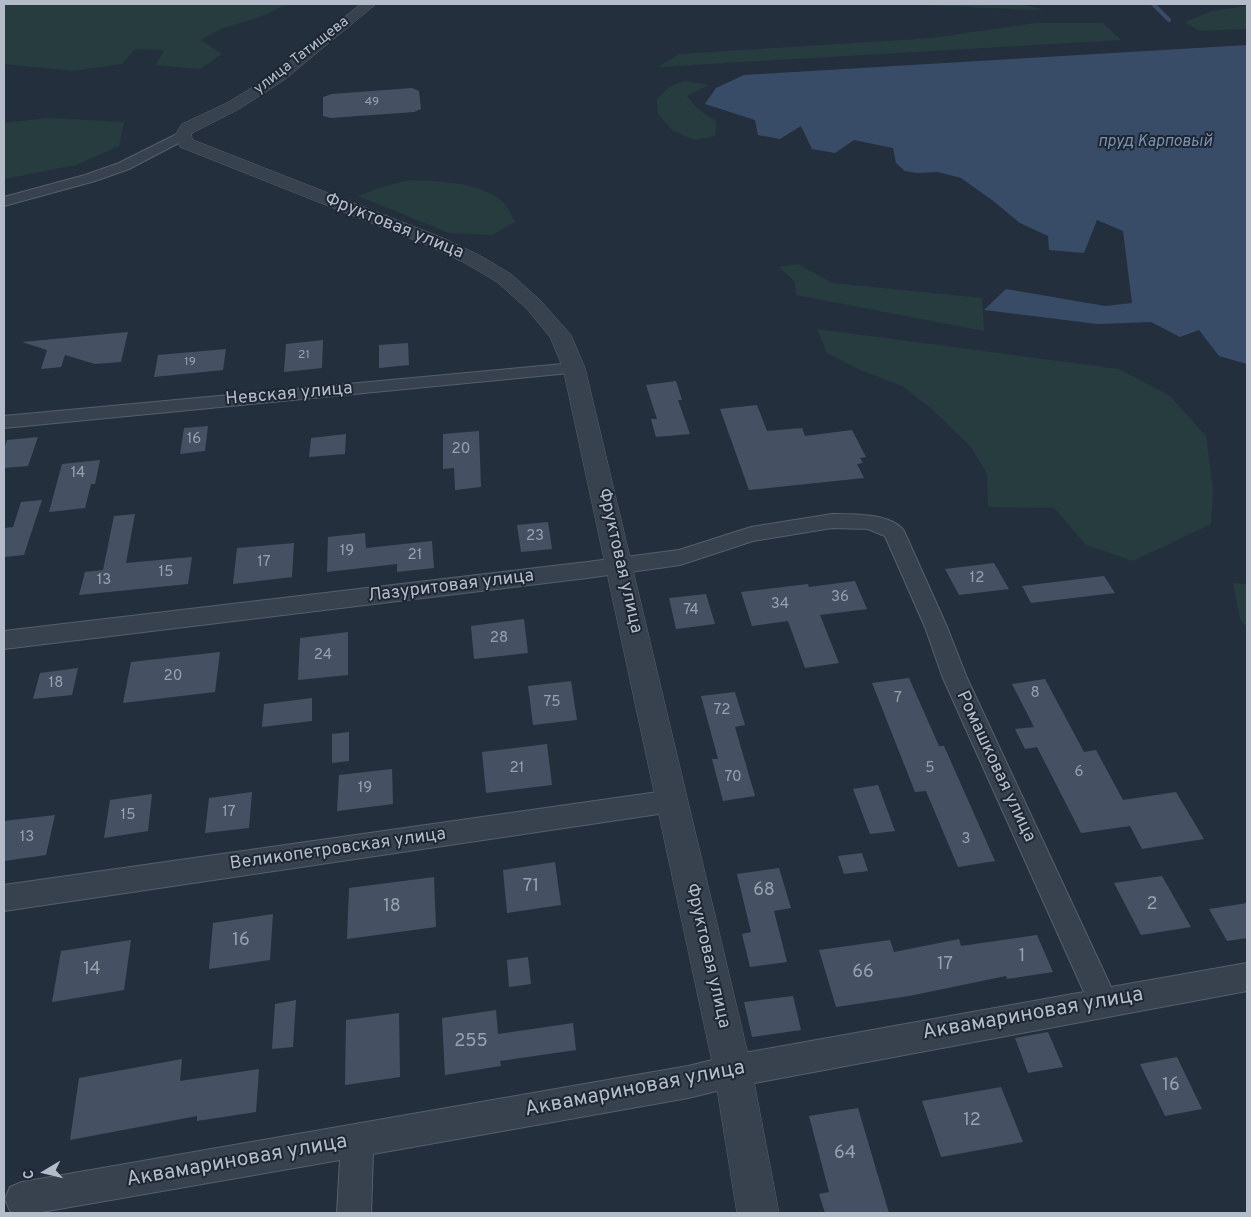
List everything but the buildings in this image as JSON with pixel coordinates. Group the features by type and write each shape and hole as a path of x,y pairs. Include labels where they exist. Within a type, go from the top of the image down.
{"street":[{"name":"улица Татищева","path":"183,135 188,128 233,106 279,77 369,4"},
{"path":"4,202 90,178 124,166 183,135"},
{"name":"Фруктовая улица","path":"183,135 186,143 436,242 472,259 504,278 533,304 560,335 574,368 620,565 733,1071 758,1213"},
{"name":"Невская улица","path":"4,422 574,368"},
{"name":"Лазуритовая улица","path":"4,640 587,570 680,557 751,534 832,521 870,522 893,531"},
{"name":"Ромашковая улица","path":"893,531 936,627 954,678 1103,1002"},
{"name":"Великопетровская улица","path":"4,898 672,801"},
{"name":"Аквамариновая улица","path":"22,1199 357,1142 688,1082 733,1071 1103,1002 1247,977"},
{"path":"354,1213 357,1142"}],"green space":[{"path":"4,4 287,4 260,17 221,29 201,40 222,54 200,69 156,65 164,50 135,49 122,64 74,71 4,64"},
{"path":"906,4 1018,4 1043,9 1031,10"},
{"path":"1247,6 1247,29 1200,31 1185,22 1212,11"},
{"path":"1035,23 1103,23 1121,40 658,67 679,54 932,38"},
{"path":"684,81 709,85 687,96 698,109 717,122 715,136 695,140 673,131 658,114 657,99 669,87"},
{"path":"48,118 124,122 119,146 76,165 4,179 4,123"},
{"path":"410,180 459,184 483,190 503,202 515,222 492,235 449,233 358,196 385,186"},
{"path":"798,264 832,283 982,298 984,331 796,295 795,282 779,267"},
{"path":"817,329 1119,369 1170,396 1206,436 1213,489 1211,524 1133,561 1086,545 1054,508 988,507 987,474 972,448 935,412 904,387 858,369 827,353"},
{"path":"1233,583 1247,584 1247,628 1240,619"}],"water":[{"name":"пруд Карповый","path":"1247,45 1247,364 1219,356 1199,330 1180,337 1151,322 1097,324 984,310 1006,289 1105,306 1132,303 1123,231 1097,220 1084,253 1049,250 1048,236 1020,223 961,178 938,172 917,173 905,171 896,163 893,148 854,140 835,153 812,149 801,126 780,139 758,135 755,120 705,104 716,88 744,75"}],"waterway":[{"path":"1153,4 1169,20"}]}
